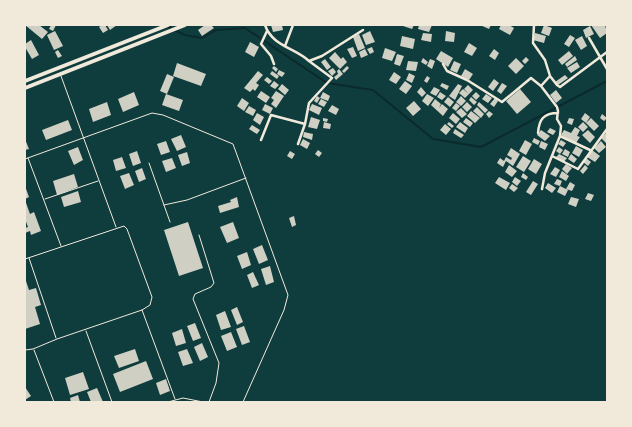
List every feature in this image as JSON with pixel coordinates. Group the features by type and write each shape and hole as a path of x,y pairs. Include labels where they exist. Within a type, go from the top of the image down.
{"main road":[{"path":"25,81 168,25"},
{"path":"25,88 185,25"}],"street":[{"path":"265,25 267,31 276,40 331,76 328,84 314,95 309,103 305,124 298,144"},
{"path":"285,46 293,25"},
{"path":"534,25 533,43 545,60 550,76 560,87 607,52"},
{"path":"310,61 326,54 363,30"},
{"path":"267,31 261,41 262,46 272,56 274,64"},
{"path":"589,38 607,70"},
{"path":"443,64 447,71 467,80 502,102 531,78 541,86 555,104 558,112 557,119 561,126 560,136 544,173 542,189"},
{"path":"541,86 550,76"},
{"path":"538,133 539,122 542,118 550,113 558,112"},
{"path":"261,140 271,115 305,124"},
{"path":"552,156 577,169 607,129"},
{"path":"560,136 590,150"}],"lane":[{"path":"60,75 116,228"},
{"path":"25,159 140,117 156,113 232,143 237,150 288,295 284,310 243,402"},
{"path":"28,158 62,247"},
{"path":"149,163 170,222"},
{"path":"164,205 187,200 246,178"},
{"path":"44,199 98,181"},
{"path":"25,259 124,226 127,229 152,297 150,305 142,310 57,339 34,349 25,350"},
{"path":"199,235 214,283 211,287 195,294 193,299 208,334 219,370 209,402"},
{"path":"28,257 57,339"},
{"path":"142,310 175,399"},
{"path":"85,330 112,402"},
{"path":"34,349 54,402"},
{"path":"168,402 175,399 188,399 203,402"}],"building":[{"path":"25,25 39,25 48,32 42,39"},
{"path":"51,25 56,25 53,31 49,29"},
{"path":"105,25 108,30 103,33 99,27"},
{"path":"107,25 117,25 110,30"},
{"path":"205,25 211,25 214,28 202,36 198,30"},
{"path":"271,25 282,25 283,30 273,32"},
{"path":"400,25 414,25 412,29"},
{"path":"419,25 432,25 429,32 418,29"},
{"path":"480,25 491,25 489,29"},
{"path":"501,25 509,25 514,28 510,35 499,29"},
{"path":"544,25 552,28 549,36 541,33"},
{"path":"591,25 605,25 607,33 600,38"},
{"path":"590,26 594,34 586,38 583,30"},
{"path":"55,31 63,46 54,50 47,35"},
{"path":"370,31 375,42 366,45 362,35"},
{"path":"446,31 455,33 454,42 445,41"},
{"path":"423,33 432,34 431,42 421,40"},
{"path":"535,33 546,36 544,43 533,40"},
{"path":"359,34 365,48 358,51 353,37"},
{"path":"570,35 575,38 569,47 564,44"},
{"path":"402,36 415,39 413,49 400,46"},
{"path":"582,36 587,46 581,50 575,40"},
{"path":"31,40 39,55 32,59 25,47 25,44"},
{"path":"250,42 259,47 254,57 245,52"},
{"path":"469,43 477,48 472,56 464,52"},
{"path":"353,47 357,56 352,58 347,49"},
{"path":"372,47 374,52 370,54 367,49"},
{"path":"385,48 396,52 392,61 382,58"},
{"path":"365,49 368,55 361,58 359,52"},
{"path":"494,49 499,53 495,60 489,56"},
{"path":"58,50 62,56 58,58 55,52"},
{"path":"441,51 453,58 448,67 436,59"},
{"path":"569,51 573,56 562,65 558,60"},
{"path":"335,52 341,59 343,57 347,62 340,69 329,58"},
{"path":"397,54 404,56 400,66 394,64"},
{"path":"575,56 577,60 567,67 565,64"},
{"path":"526,57 529,60 525,64 522,61"},
{"path":"423,58 428,62 426,65 421,62"},
{"path":"516,58 524,66 516,74 508,66"},
{"path":"325,59 331,67 327,70 321,62"},
{"path":"430,59 435,61 432,69 427,66"},
{"path":"408,61 418,62 416,71 406,70"},
{"path":"454,61 461,64 457,73 450,70"},
{"path":"577,62 580,67 571,73 567,68"},
{"path":"177,63 206,74 201,86 173,76"},
{"path":"274,66 278,69 276,72 272,68"},
{"path":"347,66 349,68 344,73 342,71"},
{"path":"333,68 336,72 332,76 328,71"},
{"path":"339,69 343,74 336,80 334,77 338,74 337,71"},
{"path":"465,69 473,74 469,80 461,76"},
{"path":"279,70 285,73 282,77 277,74"},
{"path":"258,71 263,75 256,83 259,85 255,91 253,89 250,92 244,88"},
{"path":"272,71 279,76 277,79 270,74"},
{"path":"394,72 401,77 396,84 389,80"},
{"path":"409,73 415,76 412,83 406,80"},
{"path":"167,74 174,77 167,94 160,91"},
{"path":"565,75 568,78 558,85 555,82"},
{"path":"427,76 430,78 427,83 424,81"},
{"path":"267,77 272,81 269,84 264,80"},
{"path":"494,79 499,83 493,91 488,87"},
{"path":"274,81 279,85 275,89 270,86"},
{"path":"405,81 412,86 406,94 399,89"},
{"path":"442,83 449,86 447,90 440,86"},
{"path":"502,83 507,86 501,94 497,91"},
{"path":"282,84 289,90 285,95 278,89"},
{"path":"458,84 462,86 455,100 449,96"},
{"path":"468,85 473,90 469,94 464,89"},
{"path":"421,87 426,93 422,97 417,92"},
{"path":"434,87 440,90 436,96 430,93"},
{"path":"463,89 469,94 465,98 459,93"},
{"path":"520,89 531,102 517,114 506,101"},
{"path":"556,90 562,98 556,103 550,95"},
{"path":"261,91 270,97 266,103 257,97"},
{"path":"276,91 284,96 276,108 271,104 274,100 271,98"},
{"path":"134,92 139,105 123,112 118,99"},
{"path":"323,92 330,96 328,101 320,98"},
{"path":"440,92 446,96 442,100 437,97"},
{"path":"476,92 480,96 476,100 472,96"},
{"path":"166,94 183,100 179,111 162,105"},
{"path":"427,94 434,98 428,106 422,101"},
{"path":"486,94 492,98 488,103 482,99"},
{"path":"317,96 320,98 317,103 314,101"},
{"path":"461,96 466,101 461,106 456,102"},
{"path":"448,97 454,102 450,107 444,102"},
{"path":"471,97 477,102 474,105 469,100"},
{"path":"242,98 249,103 244,111 237,106"},
{"path":"495,98 498,101 494,107 490,104"},
{"path":"321,99 327,102 324,107 318,104"},
{"path":"435,99 441,104 439,108 442,104 448,109 443,116 431,105"},
{"path":"414,101 421,109 413,116 406,108"},
{"path":"107,102 111,115 93,122 89,109"},
{"path":"467,102 472,107 467,112 462,107"},
{"path":"479,102 488,110 485,113 477,105"},
{"path":"456,103 460,106 456,111 452,108"},
{"path":"265,104 273,108 270,114 262,110"},
{"path":"312,104 322,108 319,115 309,110"},
{"path":"332,105 339,109 336,115 328,111"},
{"path":"249,106 256,110 253,116 245,112"},
{"path":"477,107 484,114 481,118 473,111"},
{"path":"461,108 467,114 462,118 456,112"},
{"path":"471,111 480,118 475,123 467,116"},
{"path":"489,111 493,114 489,118 486,114"},
{"path":"257,113 264,117 260,125 253,120"},
{"path":"453,113 460,119 456,124 449,118"},
{"path":"585,113 590,117 586,123 581,119"},
{"path":"602,114 607,118 604,121 600,118"},
{"path":"311,117 320,120 317,129 308,127"},
{"path":"323,118 328,119 327,122 323,121"},
{"path":"466,118 473,123 470,127 463,122"},
{"path":"569,118 574,119 572,125 567,123"},
{"path":"591,118 599,126 594,131 586,123"},
{"path":"68,120 72,130 46,140 42,130"},
{"path":"324,122 331,124 330,129 323,128"},
{"path":"449,122 454,126 452,128 447,124"},
{"path":"460,122 468,128 465,133 456,127"},
{"path":"583,122 588,127 583,132 578,127"},
{"path":"445,124 451,129 446,135 440,130"},
{"path":"252,125 260,130 257,134 249,129"},
{"path":"575,127 580,130 577,136 580,137 576,143 561,135 564,130 571,133"},
{"path":"550,128 556,131 553,135 547,132"},
{"path":"455,129 464,135 461,138 453,133"},
{"path":"541,130 550,136 545,141 537,135"},
{"path":"588,130 595,137 590,143 582,135"},
{"path":"304,132 313,134 312,140 303,137"},
{"path":"607,132 607,144 601,138"},
{"path":"181,135 186,147 177,151 171,139"},
{"path":"534,138 540,141 538,145 532,142"},
{"path":"25,139 29,149 25,150"},
{"path":"303,139 310,143 307,149 300,145"},
{"path":"525,140 532,144 526,155 519,151"},
{"path":"561,140 566,143 563,147 558,144"},
{"path":"166,141 170,152 161,155 157,144"},
{"path":"541,141 548,144 545,150 539,147"},
{"path":"601,141 606,147 599,153 594,148"},
{"path":"576,146 583,150 579,157 572,153"},
{"path":"78,147 83,160 74,165 68,151"},
{"path":"559,147 563,150 560,154 556,151"},
{"path":"511,148 520,154 513,166 506,161 503,167 497,163 500,158 504,161 506,157 511,160 512,158 507,155"},
{"path":"565,149 570,152 568,157 562,154"},
{"path":"318,150 322,153 319,157 315,154"},
{"path":"592,150 600,156 595,162 587,157"},
{"path":"137,151 141,163 133,166 129,154"},
{"path":"290,151 295,154 292,159 287,156"},
{"path":"187,152 190,163 182,166 178,155"},
{"path":"559,154 567,158 564,162 556,157"},
{"path":"571,154 577,159 574,163 568,159"},
{"path":"523,156 531,161 524,172 516,167"},
{"path":"122,157 126,168 116,171 113,160"},
{"path":"172,158 176,168 166,172 162,161"},
{"path":"586,158 591,162 588,166 583,162"},
{"path":"534,159 542,164 536,174 528,169"},
{"path":"566,164 572,168 567,174 562,169"},
{"path":"509,165 517,171 512,177 505,172"},
{"path":"585,165 588,168 583,174 580,171"},
{"path":"555,167 560,170 556,177 550,174"},
{"path":"142,168 146,179 139,182 135,171"},
{"path":"562,171 569,176 566,181 559,177"},
{"path":"129,173 134,185 125,189 120,176"},
{"path":"523,173 528,177 526,180 521,177"},
{"path":"74,174 78,187 57,195 53,181"},
{"path":"499,177 510,183 506,190 495,183"},
{"path":"515,177 521,181 517,186 512,182"},
{"path":"557,179 562,181 560,186 554,184"},
{"path":"533,181 538,184 531,195 526,192"},
{"path":"570,182 575,185 572,191 566,189"},
{"path":"548,183 556,188 552,193 545,188"},
{"path":"512,184 518,188 514,192 509,188"},
{"path":"25,186 29,197 25,199"},
{"path":"560,186 568,190 565,196 557,192"},
{"path":"78,191 81,202 64,207 61,197"},
{"path":"588,193 594,195 591,201 585,199"},
{"path":"237,197 239,207 220,213 218,206 231,202 230,200"},
{"path":"571,197 579,199 576,207 568,204"},
{"path":"25,200 30,214 34,212 41,231 31,235 30,231 25,233 25,228 28,227 25,219"},
{"path":"294,216 296,225 292,227 289,218"},
{"path":"188,222 203,268 179,276 164,230"},
{"path":"233,222 239,238 227,243 220,227"},
{"path":"262,245 268,260 259,264 253,249"},
{"path":"247,252 251,265 242,269 237,256"},
{"path":"270,266 274,282 266,285 261,269"},
{"path":"253,272 259,285 252,288 247,275"},
{"path":"25,278 29,290 36,288 41,305 35,307 40,324 25,329"},
{"path":"237,307 243,322 237,325 231,310"},
{"path":"225,311 231,327 221,330 216,315"},
{"path":"195,323 201,338 193,341 187,326"},
{"path":"244,326 250,342 242,345 236,329"},
{"path":"182,329 186,343 176,346 172,333"},
{"path":"231,332 237,347 227,351 221,336"},
{"path":"202,343 208,357 200,361 194,347"},
{"path":"135,349 139,361 119,368 114,356"},
{"path":"187,349 193,363 183,366 178,352"},
{"path":"146,361 153,379 120,392 113,374"},
{"path":"83,372 89,389 70,395 65,378"},
{"path":"166,379 170,391 160,395 156,383"},
{"path":"25,387 31,396 25,400"},
{"path":"97,388 103,402 91,402 87,392"},
{"path":"78,395 80,402 71,402 70,398"}],"waterway":[{"path":"166,26 185,35 202,38 216,30 245,28 327,83 373,90 433,139 481,147 607,81"}]}
